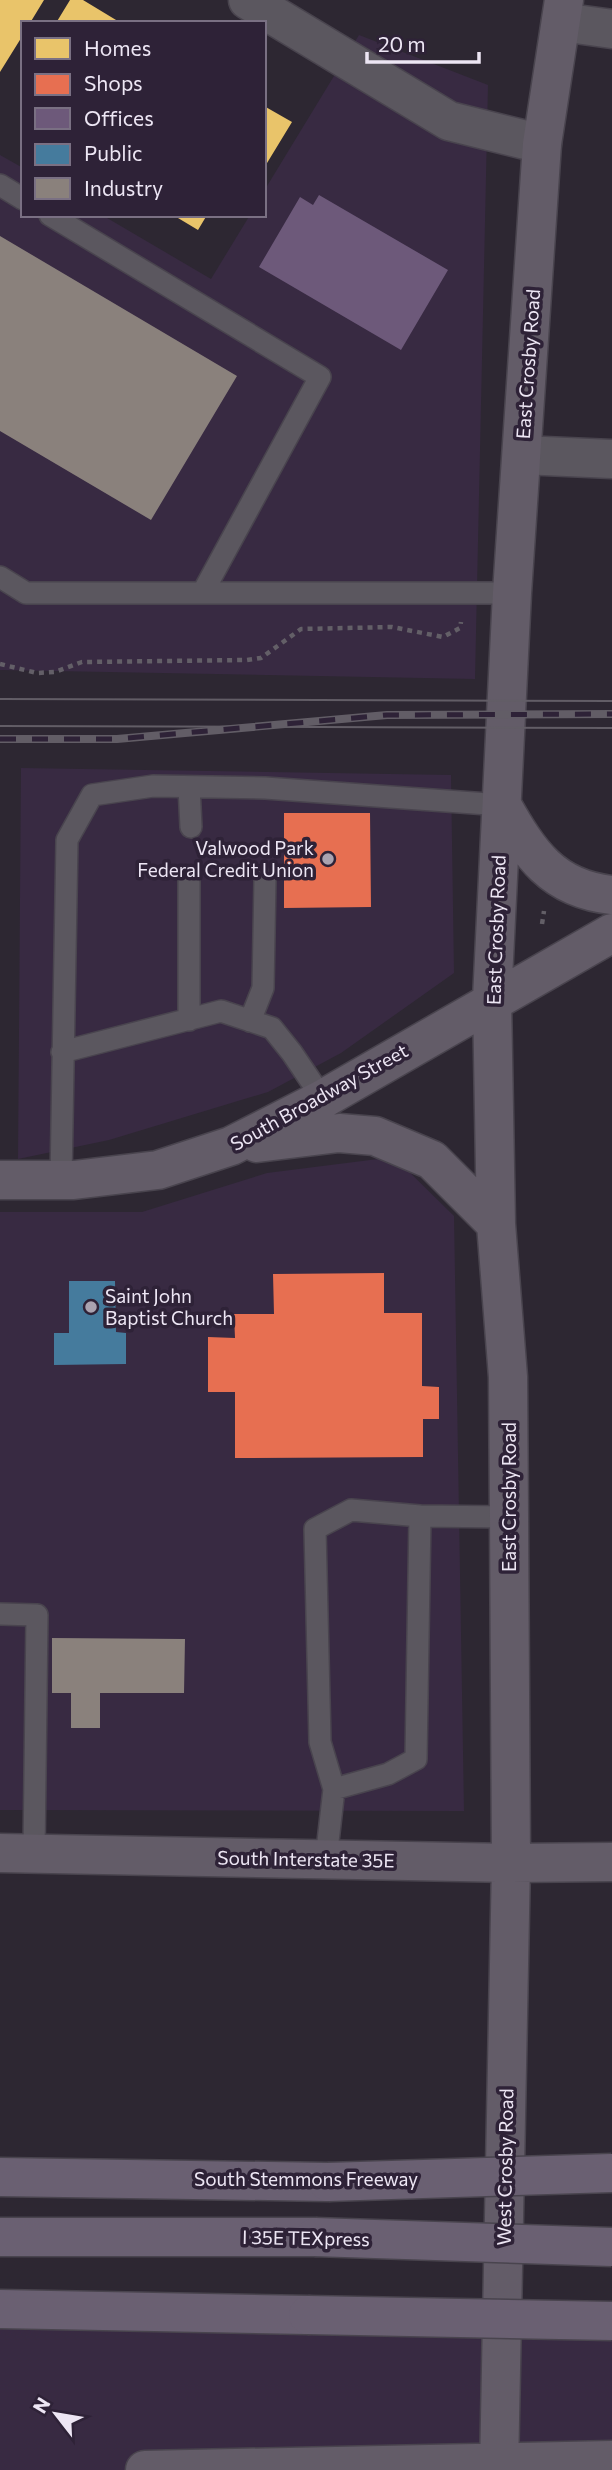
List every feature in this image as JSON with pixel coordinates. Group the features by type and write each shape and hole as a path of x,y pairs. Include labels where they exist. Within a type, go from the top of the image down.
{"highway":[{"name":"South Stemmons Freeway","path":"0,2177 328,2182 612,2174"},
{"name":"I 35E TEXpress","path":"0,2237 315,2237 612,2247"},
{"path":"0,2309 612,2321"}],"street":[{"path":"248,0 449,121 542,144"},
{"path":"563,11 612,29"},
{"name":"East Crosby Road","path":"511,1863 508,1377 496,1224 492,999 512,593 542,144 563,11"},
{"path":"522,456 612,459"},
{"path":"502,805 536,857 554,873 587,893 612,895"},
{"name":"South Broadway Street","path":"0,1180 61,1180 158,1170 231,1146 323,1099 492,999 612,933"},
{"path":"231,1146 338,1133 375,1136 432,1160 496,1224"},
{"name":"South Interstate 35E","path":"17,1853 511,1863 612,1862"},
{"name":"West Crosby Road","path":"499,2466 511,1863"},
{"path":"145,2470 499,2466 612,2460"}],"lane":[{"path":"0,186 21,198"},
{"path":"53,217 320,377 203,592"},
{"path":"0,577 26,593"},
{"path":"0,596 26,593 512,593"},
{"path":"61,1180 67,840 92,795 153,786 265,788 502,805"},
{"path":"189,787 191,827"},
{"path":"250,1021 263,988 265,878"},
{"path":"188,1020 189,882"},
{"path":"62,1052 221,1011 272,1028 323,1099"},
{"path":"326,1859 334,1789 320,1742 314,1529 351,1510 420,1516 509,1517"},
{"path":"334,1789 388,1774 416,1759 420,1516"},
{"path":"0,1614 37,1615 17,1853"}],"path":[{"path":"0,664 37,673 55,672 82,662 247,660 261,658 301,629 321,627 392,627 443,637 460,628 465,594"}],"shaded area":[{"path":"359,35 488,85 475,679 0,670 0,155 21,167 21,217 105,217 211,279 249,217 266,217 266,188"},
{"path":"21,768 451,775 454,973 341,1053 268,1092 109,1140 18,1159"},
{"path":"394,1157 454,1216 464,1811 0,1810 0,1212 142,1212 267,1173"},
{"path":"0,2295 612,2306 612,2470 0,2470"}],"building: Homes":[{"path":"0,0 44,0 31,21 21,21 21,38 0,72"},
{"path":"70,0 83,0 118,21 57,21"},
{"path":"266,107 292,122 266,165"},
{"path":"176,217 206,217 198,230"}],"building: Shops":[{"path":"284,813 370,813 371,907 284,908"},
{"path":"384,1273 384,1313 422,1313 422,1386 439,1387 439,1419 423,1419 423,1457 235,1458 235,1392 208,1392 208,1337 235,1338 234,1314 274,1314 273,1274"}],"building: Offices":[{"path":"319,195 448,270 401,350 259,267 300,197 313,205"}],"building: Public":[{"path":"69,1281 115,1281 116,1332 126,1333 126,1364 54,1365 54,1333 69,1333"}],"building: Industry":[{"path":"0,236 237,376 151,520 0,431"},
{"path":"52,1638 185,1639 184,1693 100,1693 100,1728 71,1728 71,1693 52,1693"}],"tram line":[{"path":"0,699 612,701"},
{"path":"0,726 612,728"}],"railway":[{"path":"0,739 117,739 387,715 612,714"}],"place":[{"name":"Valwood Park Federal Credit Union","path":"328,859"},
{"name":"Saint John Baptist Church","path":"91,1307"}]}
